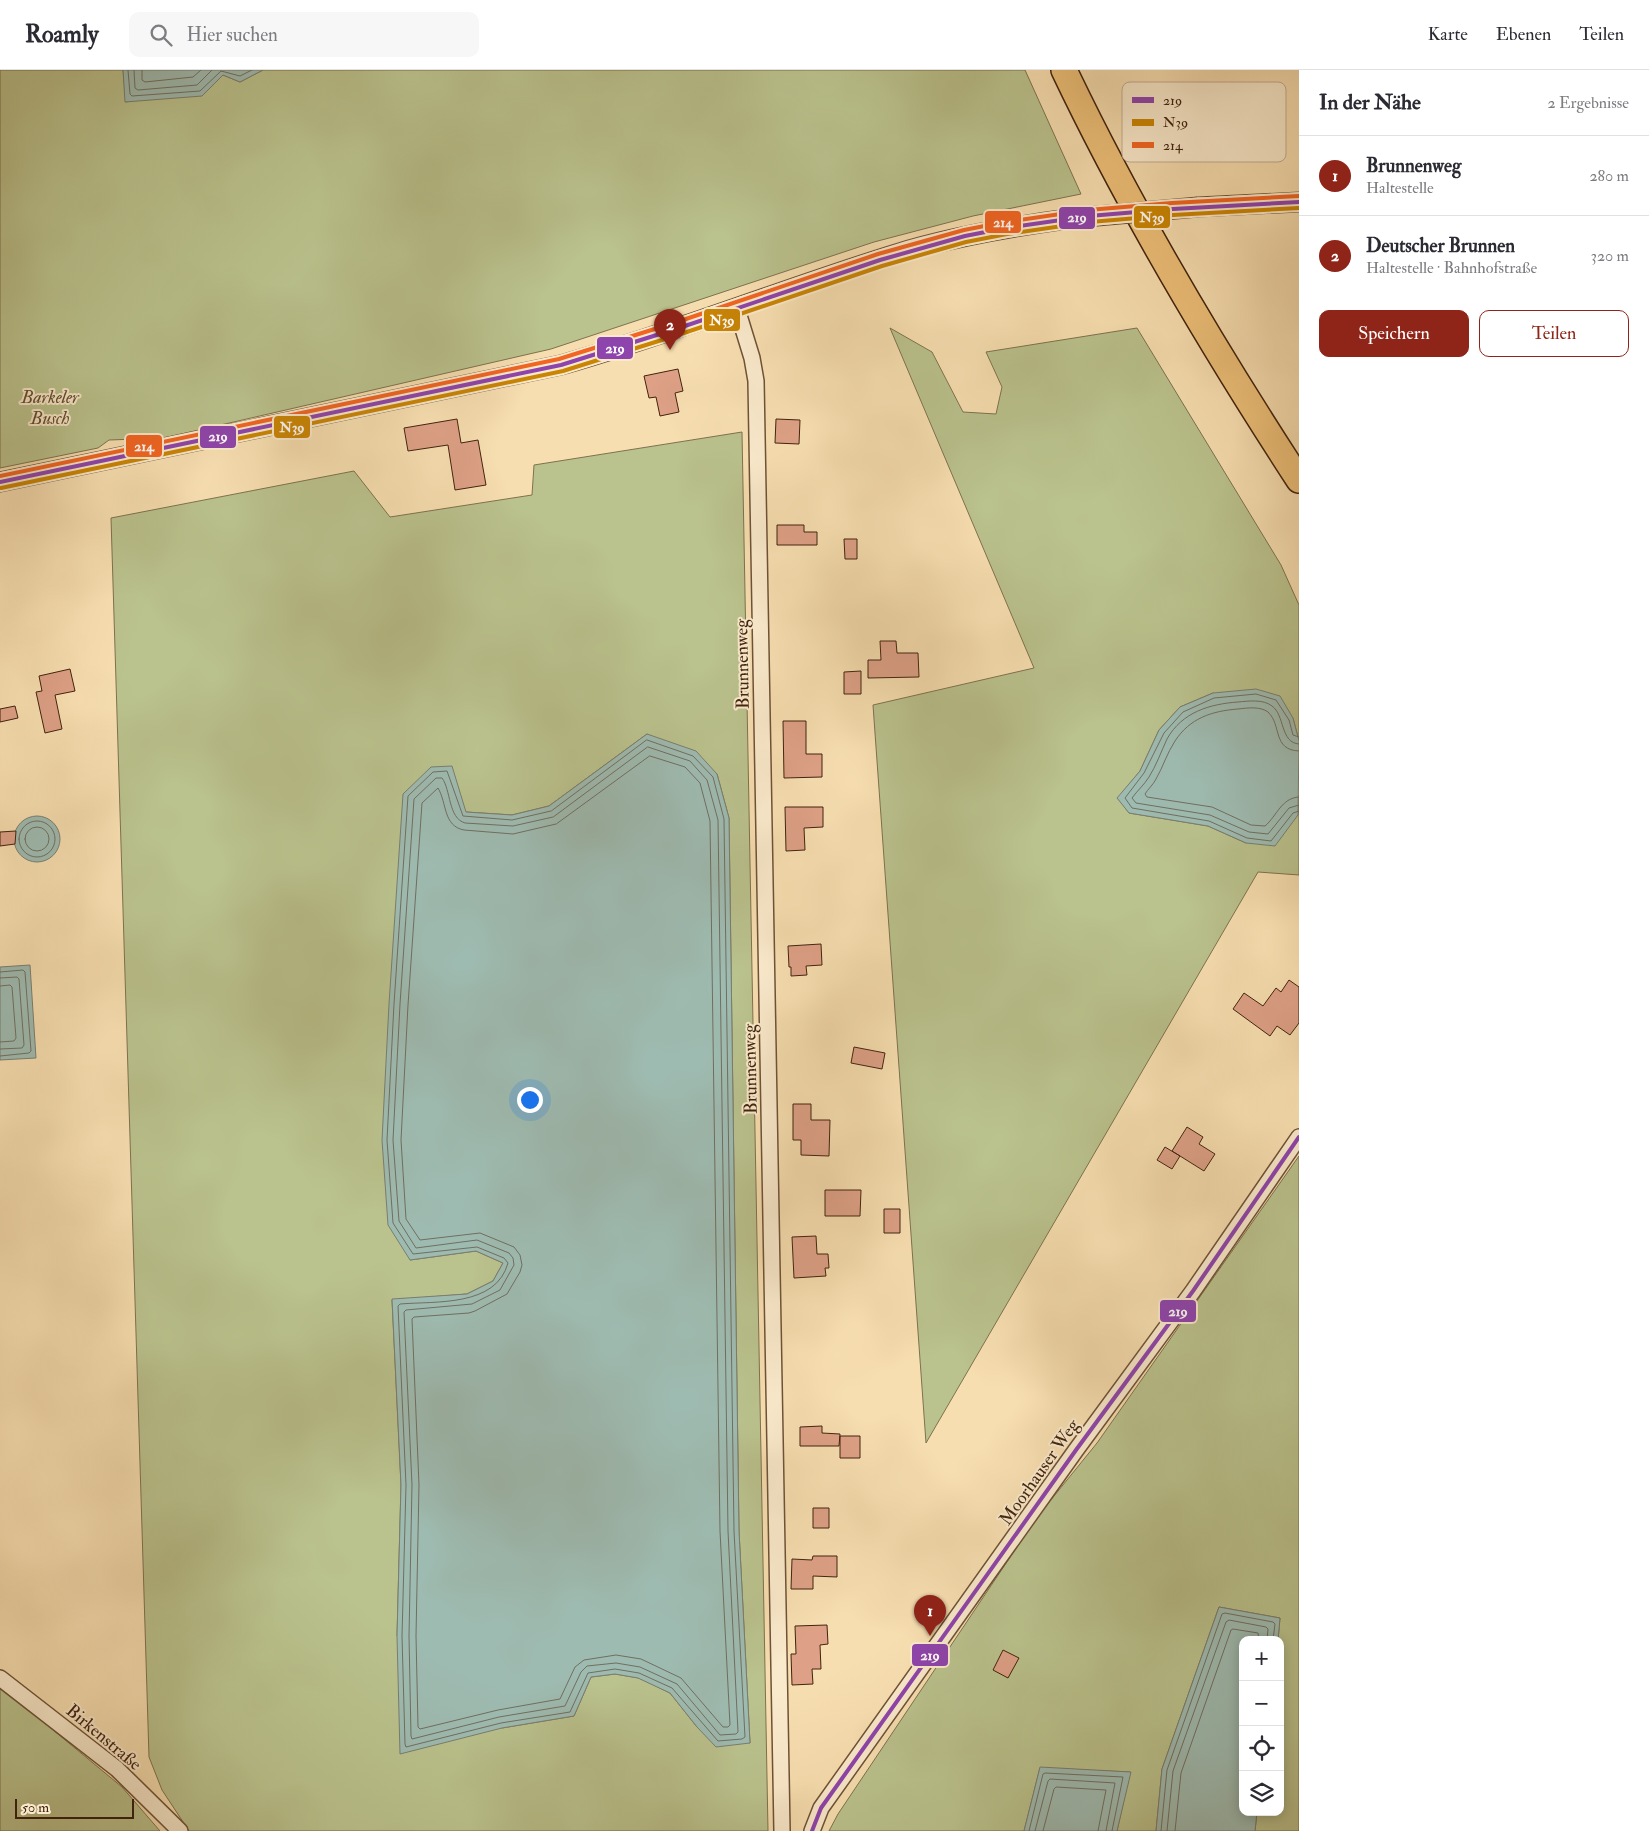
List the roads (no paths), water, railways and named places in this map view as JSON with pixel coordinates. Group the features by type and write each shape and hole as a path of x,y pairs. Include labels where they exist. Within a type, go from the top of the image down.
{"highway":[{"path":"1064,70 1158,252 1245,397 1299,480"}],"street":[{"path":"0,482 560,365 619,349 897,253 965,236 1075,218 1198,207 1299,202"},
{"name":"Brunnenweg","path":"737,309 752,358 756,382 782,1831"},
{"name":"Moorhauser Weg","path":"812,1831 821,1808 1076,1450 1193,1291 1299,1137"},
{"name":"Birkenstraße","path":"0,1678 117,1770 180,1831"}],"water":[{"path":"123,70 263,70 240,82 223,75 202,96 125,102"},
{"path":"1256,689 1280,696 1293,718 1299,741 1298,815 1275,846 1246,843 1208,826 1129,813 1117,798 1140,771 1159,730 1180,707 1213,693"},
{"path":"647,734 696,751 717,774 729,818 739,1531 750,1743 716,1747 670,1693 638,1678 615,1674 591,1677 574,1716 502,1728 400,1754 397,1636 401,1485 392,1299 467,1294 493,1281 503,1263 476,1251 410,1260 388,1225 382,1140 403,794 431,767 452,766 466,812 512,815 549,806"},
{"path":"37,816 50,820 56,826 60,839 56,852 50,858 37,862 24,858 18,852 14,839 18,826 24,820"},
{"path":"30,965 36,1058 0,1060 0,967"},
{"path":"1219,1607 1280,1618 1278,1636 1239,1636 1239,1816 1257,1816 1255,1831 1156,1831 1162,1769"},
{"path":"1040,1767 1131,1772 1117,1831 1024,1831"}],"place":[{"name":"Deutscher Brunnen","path":"670,350"},
{"name":"Brunnenweg","path":"930,1636"}],"park label":[{"name":"Barkeler Busch","path":"50,407"}]}
